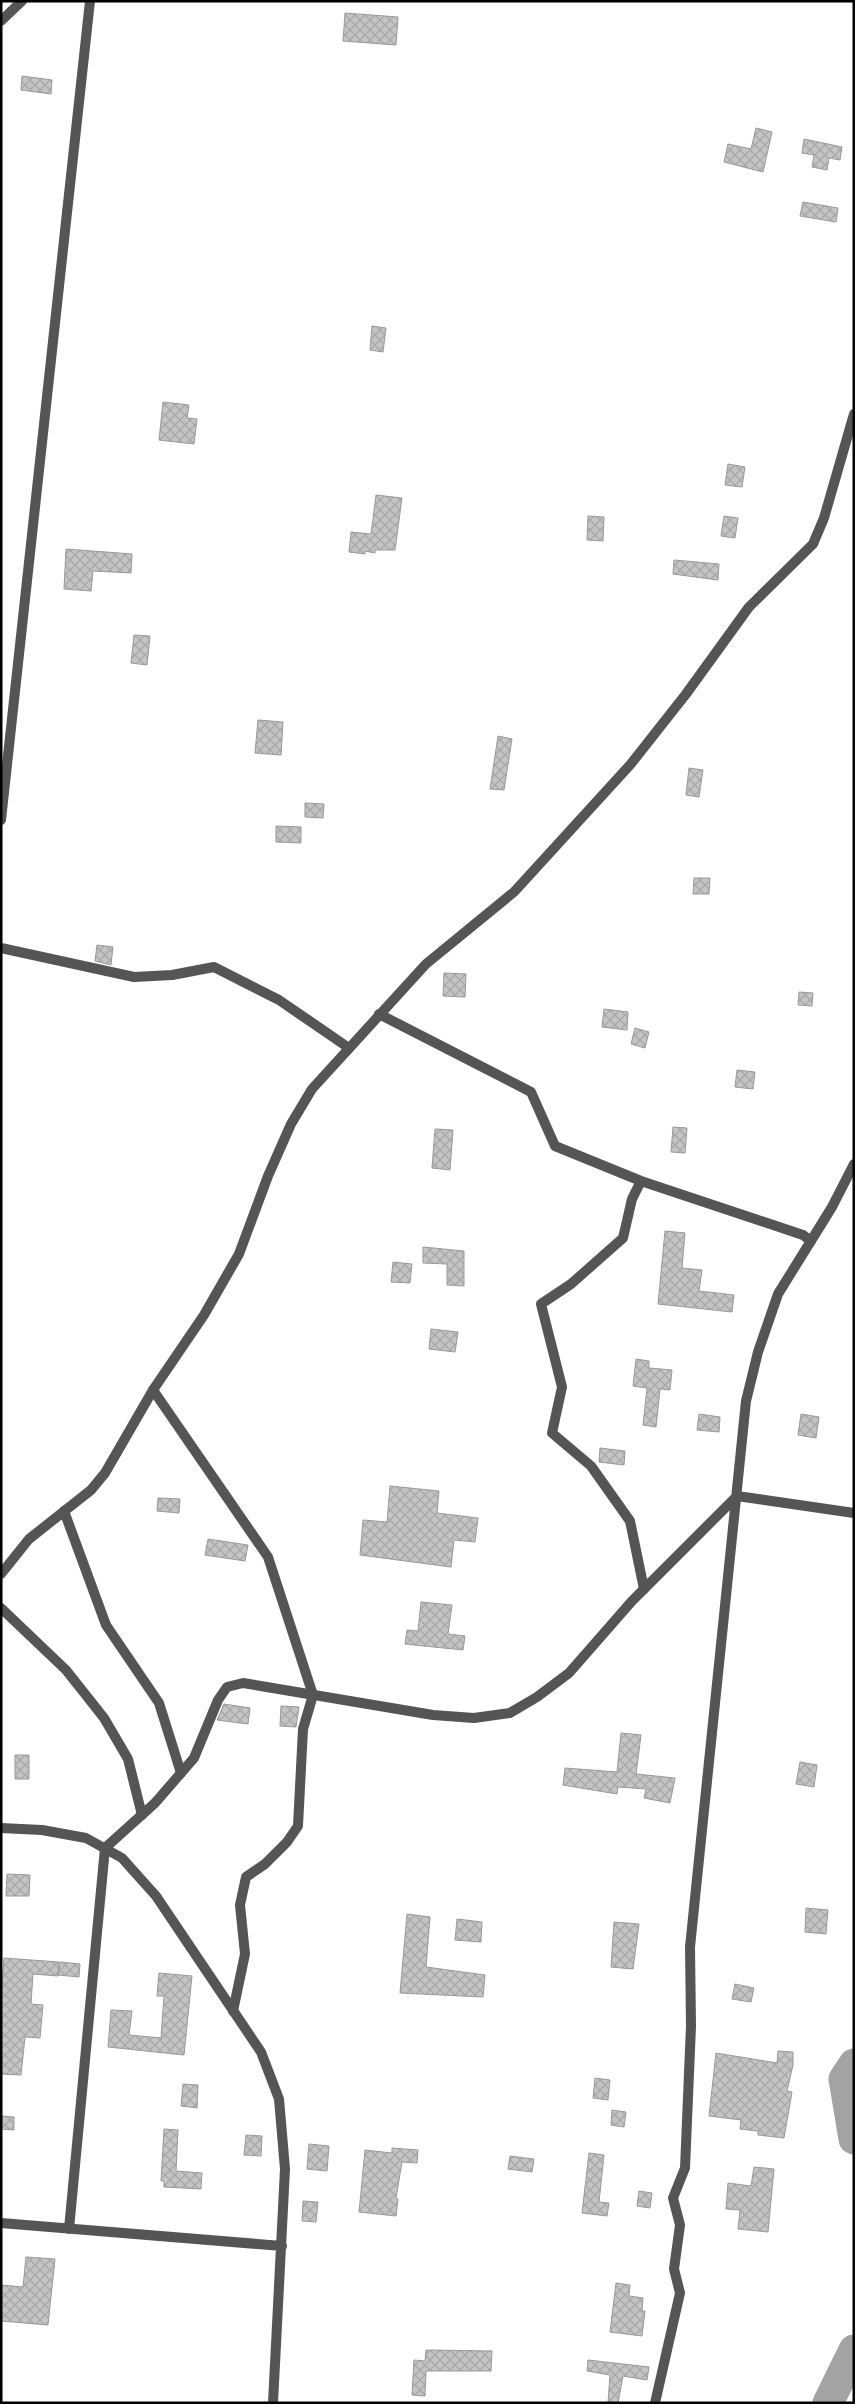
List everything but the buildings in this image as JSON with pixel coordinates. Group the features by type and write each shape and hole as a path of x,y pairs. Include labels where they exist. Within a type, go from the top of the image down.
{"street":[{"path":"1,21 22,1"},
{"path":"1,820 90,1"},
{"path":"1,1574 29,1539 91,1490 105,1473 153,1390 204,1315 239,1254 268,1176 291,1124 312,1089 426,964 514,892 630,765 686,694 749,607 813,544 824,518 854,414"},
{"path":"1,948 134,977 172,975 214,967 279,1000 349,1048"},
{"path":"379,1014 530,1092 555,1146 641,1181 803,1234 811,1241"},
{"path":"656,2403 680,2293 674,2269 680,2225 673,2198 685,2168 691,2026 690,1947 746,1401 758,1352 778,1294 832,1207 854,1164"},
{"path":"641,1181 632,1200 623,1238 572,1284 541,1304 562,1387 552,1433 591,1466 630,1521 644,1589"},
{"path":"153,1390 268,1557 313,1695 303,1729 298,1826 288,1842 265,1864 246,1877 240,1905 245,1954 233,2011"},
{"path":"70,2229 105,1848 142,1815 194,1758 218,1700 227,1687 243,1683 433,1715 474,1718 510,1713 537,1697 569,1673 644,1589 737,1496"},
{"path":"737,1496 854,1513"},
{"path":"64,1511 106,1625 159,1703 181,1773"},
{"path":"1,1608 66,1670 104,1718 128,1759 142,1815"},
{"path":"1,1828 42,1830 86,1838 122,1858 156,1896 262,2052 279,2099 285,2169 273,2403"},
{"path":"1,2223 282,2246"}],"waterway":[{"path":"854,2064 844,2079 854,2139"},
{"path":"828,2403 854,2350"}]}
